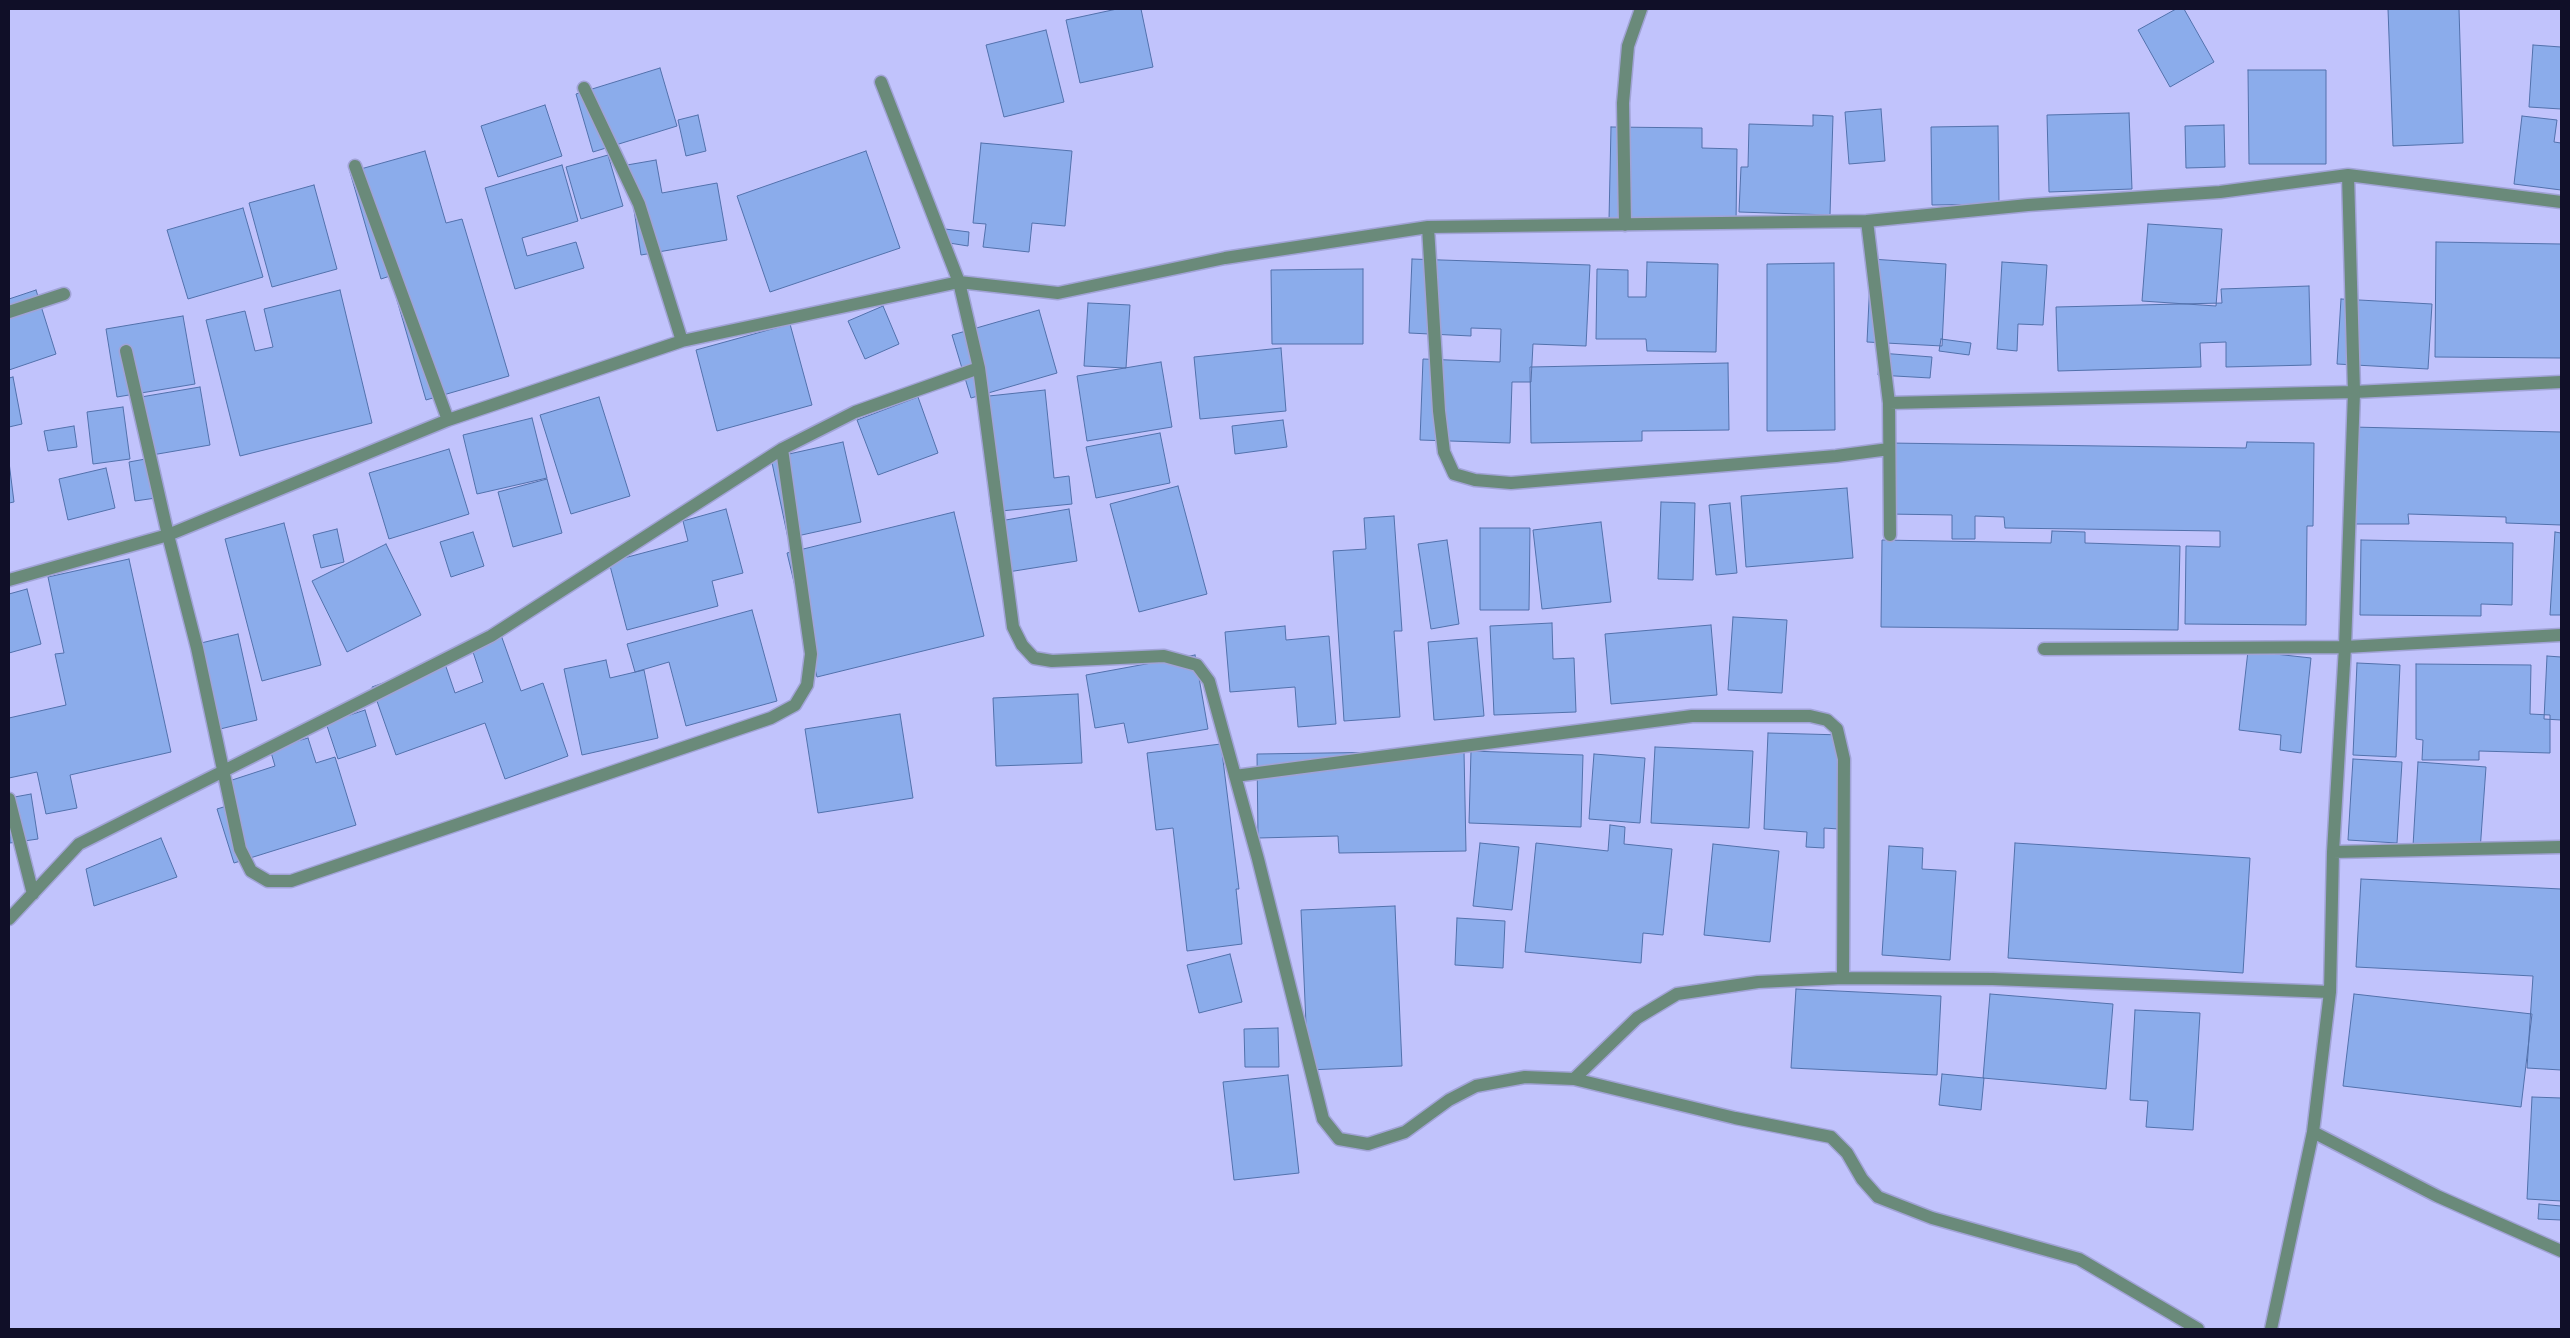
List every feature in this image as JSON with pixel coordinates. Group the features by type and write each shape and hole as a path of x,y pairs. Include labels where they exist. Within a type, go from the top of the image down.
{"street":[{"path":"1626,224 1623,103 1628,46 1641,9"},
{"path":"881,82 959,282 979,368 1012,627 1022,644 1034,658 1052,661 1164,656 1197,665 1209,681 1323,1119 1339,1139 1368,1144 1405,1132 1449,1100 1476,1086 1524,1077 1574,1079 1735,1118 1831,1137 1846,1153 1862,1179 1878,1196 1932,1218 2079,1259 2198,1329"},
{"path":"584,88 639,204 682,341"},
{"path":"355,166 448,420"},
{"path":"2271,1329 2314,1132 2330,992 2333,852 2345,647 2354,392 2348,175"},
{"path":"9,580 168,535 448,420 682,341 959,282 1058,293 1225,258 1428,227 1867,221 2028,204 2220,192 2348,175 2561,202"},
{"path":"1867,221 1889,403 1890,535"},
{"path":"1428,227 1438,411 1444,452 1454,474 1475,480 1511,482 1836,456 1889,449"},
{"path":"9,312 64,294"},
{"path":"126,351 168,535 197,648 240,849 251,870 268,880 291,881 771,718 795,705 807,685 811,654 782,449"},
{"path":"9,919 79,844 491,636 782,449 856,412 979,368"},
{"path":"1889,403 2354,392 2561,382"},
{"path":"2044,648 2345,647 2561,635"},
{"path":"1235,776 1692,716 1810,716 1826,720 1837,729 1844,759 1843,978"},
{"path":"9,799 34,894"},
{"path":"2333,852 2561,847"},
{"path":"1574,1079 1637,1018 1677,994 1758,982 1843,978 1993,979 2330,992"},
{"path":"2314,1132 2437,1196 2561,1251"}],"building":[{"path":"1117,9 1141,9 1153,67 1080,83 1066,20"},
{"path":"2176,9 2184,9 2214,62 2170,87 2138,30"},
{"path":"2388,9 2459,9 2463,143 2393,146"},
{"path":"1046,30 1064,102 1004,117 986,45"},
{"path":"2533,45 2561,47 2561,109 2529,107"},
{"path":"660,68 677,126 593,152 576,94"},
{"path":"2248,70 2326,70 2326,164 2249,164"},
{"path":"545,105 562,156 498,177 481,126"},
{"path":"1881,109 1885,161 1849,164 1845,112"},
{"path":"2129,113 2132,189 2049,192 2047,115"},
{"path":"698,115 706,151 686,156 678,120"},
{"path":"1813,115 1833,116 1830,215 1739,212 1741,167 1748,167 1749,124 1813,126"},
{"path":"2522,116 2557,120 2554,142 2561,143 2561,190 2514,184"},
{"path":"2224,125 2225,167 2186,168 2185,126"},
{"path":"1998,126 1999,204 1932,205 1931,127"},
{"path":"1611,127 1702,128 1702,148 1737,149 1736,223 1609,220"},
{"path":"981,143 1072,151 1065,226 1032,223 1029,252 983,247 986,224 973,223"},
{"path":"425,151 446,223 462,219 509,376 426,400 390,276 381,279 350,172"},
{"path":"866,151 900,248 770,292 737,196"},
{"path":"608,155 623,206 581,219 566,167"},
{"path":"656,160 662,193 717,183 727,240 641,255 627,165"},
{"path":"562,165 578,221 522,238 527,256 576,242 584,268 515,289 485,188"},
{"path":"314,185 337,269 272,287 249,203"},
{"path":"243,208 263,277 188,299 167,230"},
{"path":"2148,224 2222,229 2216,306 2142,301"},
{"path":"945,229 969,232 968,246 943,242"},
{"path":"2436,242 2561,244 2561,358 2435,357"},
{"path":"1412,259 1590,265 1586,346 1533,344 1531,382 1512,382 1510,443 1420,440 1423,359 1500,362 1501,329 1471,328 1471,336 1409,333"},
{"path":"1871,259 1946,264 1942,346 1867,342"},
{"path":"1647,262 1718,264 1716,352 1647,351 1646,339 1596,339 1597,269 1628,270 1628,297 1646,297"},
{"path":"2002,262 2047,265 2043,325 2018,324 2017,351 1997,349"},
{"path":"1834,263 1835,430 1767,431 1767,264"},
{"path":"1363,269 1363,344 1272,344 1271,270"},
{"path":"2309,286 2311,365 2226,367 2226,342 2200,343 2201,367 2058,371 2056,307 2222,303 2221,289"},
{"path":"36,290 56,354 9,370 9,299"},
{"path":"340,290 372,423 240,456 206,320 245,311 255,351 273,347 264,309"},
{"path":"2341,299 2432,304 2428,369 2337,364"},
{"path":"1088,303 1130,305 1126,368 1084,366"},
{"path":"883,306 899,344 865,359 848,321"},
{"path":"1039,310 1057,373 971,398 952,335"},
{"path":"183,316 195,384 117,397 106,329"},
{"path":"790,324 812,405 717,431 696,350"},
{"path":"1941,339 1971,343 1969,355 1939,351"},
{"path":"1281,348 1286,411 1200,419 1194,357"},
{"path":"1880,353 1932,357 1930,378 1878,375"},
{"path":"1161,362 1172,427 1087,441 1077,376"},
{"path":"1728,363 1729,430 1642,431 1642,441 1531,443 1530,367"},
{"path":"13,377 22,424 9,427 9,378"},
{"path":"200,387 210,445 152,455 141,397"},
{"path":"1045,390 1054,478 1069,476 1072,504 991,512 985,452 989,396"},
{"path":"599,397 630,496 571,514 540,415"},
{"path":"918,397 938,453 878,475 857,420"},
{"path":"123,407 130,459 93,464 87,412"},
{"path":"532,418 547,478 477,494 463,435"},
{"path":"1283,420 1287,447 1235,454 1232,426"},
{"path":"74,426 77,447 48,451 44,431"},
{"path":"2352,427 2561,432 2561,525 2506,523 2506,517 2408,514 2409,524 2350,524"},
{"path":"1160,433 1170,483 1096,498 1086,447"},
{"path":"843,442 861,522 788,538 771,458"},
{"path":"2247,442 2314,443 2313,526 2307,526 2306,625 2185,624 2186,546 2220,547 2220,531 2005,528 2004,517 1975,516 1975,539 1952,539 1952,515 1888,514 1889,443 2246,448"},
{"path":"449,449 469,514 389,539 369,473"},
{"path":"151,458 156,498 135,501 129,462"},
{"path":"9,462 14,502 9,503"},
{"path":"106,468 115,508 68,520 59,479"},
{"path":"547,479 562,533 513,547 498,492"},
{"path":"1178,486 1207,594 1139,612 1110,504"},
{"path":"1847,488 1853,558 1746,567 1741,496"},
{"path":"1661,502 1695,503 1693,580 1658,579"},
{"path":"1730,503 1737,573 1716,575 1709,505"},
{"path":"726,509 743,573 712,581 718,606 627,630 609,562 688,541 683,521"},
{"path":"1069,509 1077,561 1008,572 1000,521"},
{"path":"954,512 984,636 817,677 787,553"},
{"path":"1394,516 1402,631 1394,631 1400,717 1344,721 1333,551 1366,549 1364,518"},
{"path":"1601,522 1611,602 1542,609 1533,530"},
{"path":"284,523 321,665 262,681 225,539"},
{"path":"1480,528 1530,528 1529,610 1480,610"},
{"path":"337,529 344,562 321,568 313,535"},
{"path":"2052,531 2085,532 2085,543 2180,546 2178,630 1881,627 1882,540 2051,543"},
{"path":"473,532 484,566 451,577 440,542"},
{"path":"2555,532 2561,533 2561,615 2550,615"},
{"path":"1447,540 1459,624 1431,629 1418,544"},
{"path":"2361,540 2513,543 2512,605 2481,604 2481,616 2360,615"},
{"path":"386,544 421,615 347,652 312,581"},
{"path":"129,559 171,752 70,775 77,808 46,814 37,772 9,778 9,718 66,705 55,654 64,653 48,577"},
{"path":"27,589 41,644 9,653 9,594"},
{"path":"752,610 777,701 686,726 669,662 635,672 627,644"},
{"path":"1733,617 1787,620 1782,693 1728,690"},
{"path":"1552,623 1553,659 1574,658 1576,712 1494,715 1490,626"},
{"path":"1711,625 1717,695 1611,704 1605,634"},
{"path":"1285,626 1286,640 1329,636 1336,724 1298,727 1295,687 1230,692 1225,632"},
{"path":"238,634 257,720 212,731 193,645"},
{"path":"501,635 521,691 543,683 568,756 505,779 485,723 396,755 372,687 444,661 455,693 483,682 471,646"},
{"path":"1477,638 1484,716 1434,720 1428,642"},
{"path":"2248,651 2311,658 2301,753 2280,750 2281,735 2239,730"},
{"path":"1195,655 1208,729 1128,743 1124,723 1095,728 1086,675"},
{"path":"2547,656 2561,657 2561,720 2544,719"},
{"path":"606,660 610,678 644,670 658,738 582,755 564,669"},
{"path":"2357,663 2400,665 2396,757 2353,755"},
{"path":"2416,664 2531,665 2530,714 2550,715 2550,753 2479,751 2479,760 2422,760 2423,740 2416,739"},
{"path":"1078,694 1082,763 996,766 993,698"},
{"path":"365,710 376,746 338,759 326,723"},
{"path":"900,714 913,798 818,813 805,729"},
{"path":"1768,733 1843,735 1839,829 1824,828 1824,848 1806,847 1807,832 1764,829"},
{"path":"308,738 316,763 335,757 356,825 234,863 217,809 230,805 223,783 275,766 270,749"},
{"path":"1221,744 1239,889 1236,889 1242,944 1187,951 1173,828 1156,830 1147,753"},
{"path":"1655,747 1753,751 1749,828 1651,823"},
{"path":"1464,751 1466,851 1339,853 1338,836 1258,838 1257,754"},
{"path":"1471,751 1583,755 1581,827 1469,823"},
{"path":"1594,754 1645,758 1640,823 1589,819"},
{"path":"2353,759 2402,762 2397,843 2348,840"},
{"path":"2418,762 2486,767 2480,851 2413,846"},
{"path":"31,794 38,839 10,843 9,798"},
{"path":"1610,825 1625,827 1624,844 1672,849 1663,935 1643,933 1641,963 1525,952 1536,843 1608,851"},
{"path":"161,838 177,877 94,906 86,869"},
{"path":"1480,843 1519,847 1512,910 1473,906"},
{"path":"2015,843 2250,858 2243,973 2008,958"},
{"path":"1713,844 1779,851 1770,942 1704,935"},
{"path":"1889,846 1923,848 1922,869 1956,871 1950,960 1882,955"},
{"path":"2361,879 2561,889 2561,1070 2527,1068 2533,976 2356,967"},
{"path":"1395,906 1402,1066 1308,1070 1301,910"},
{"path":"1457,918 1505,921 1503,968 1455,965"},
{"path":"1230,954 1242,1002 1199,1013 1187,965"},
{"path":"1796,989 1941,996 1937,1075 1791,1068"},
{"path":"1990,994 2113,1004 2106,1089 1983,1078"},
{"path":"2354,994 2532,1014 2521,1107 2343,1086"},
{"path":"2135,1010 2200,1013 2193,1130 2146,1127 2148,1101 2130,1100"},
{"path":"1278,1028 1279,1067 1245,1067 1244,1029"},
{"path":"1942,1074 1984,1078 1981,1110 1939,1105"},
{"path":"1288,1075 1299,1173 1234,1180 1223,1082"},
{"path":"2532,1097 2561,1098 2561,1201 2527,1199"},
{"path":"2539,1204 2561,1206 2561,1220 2538,1219"}]}
